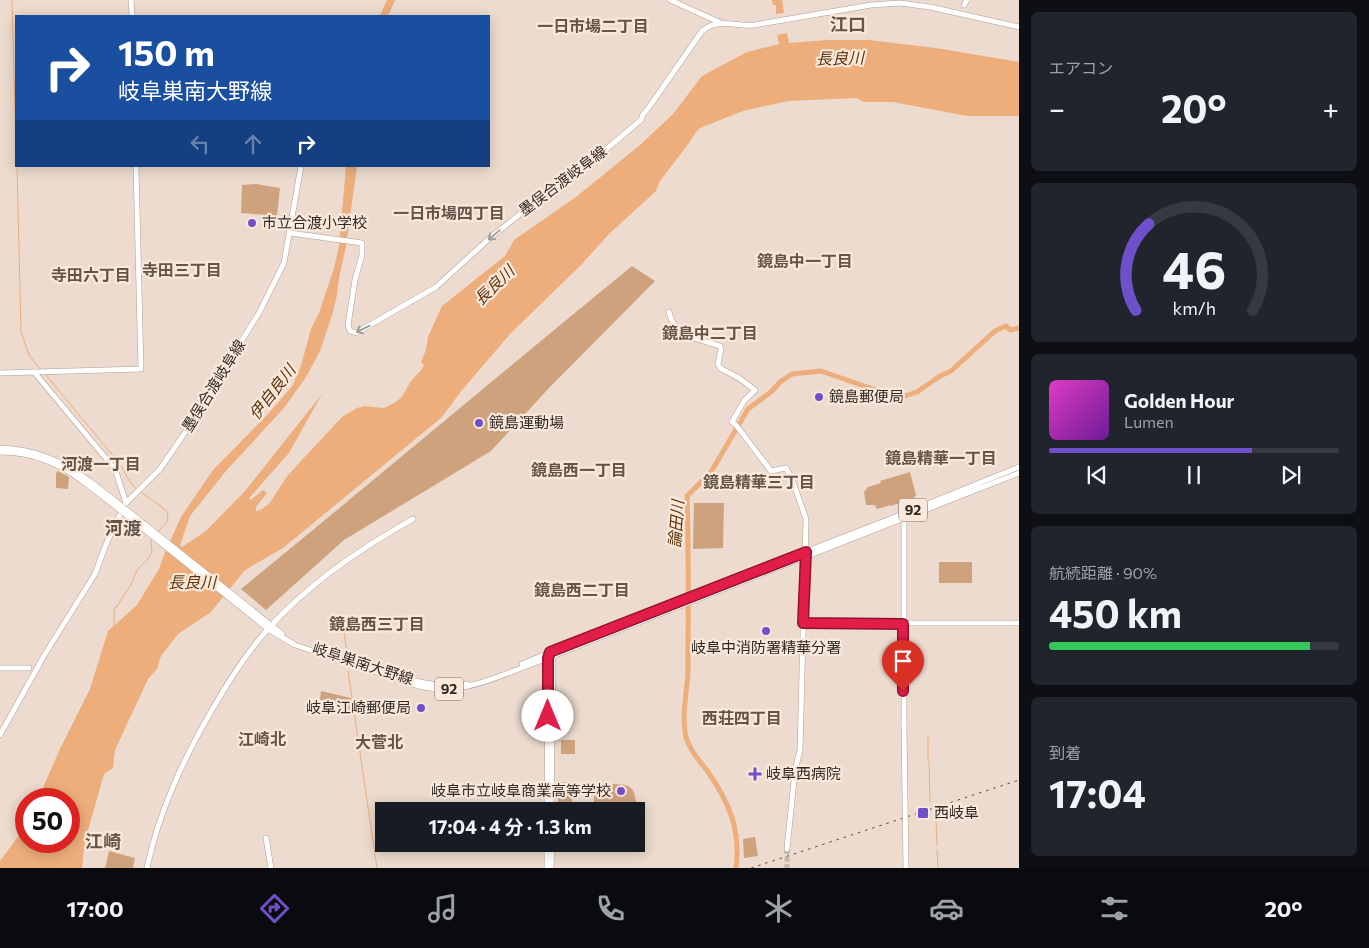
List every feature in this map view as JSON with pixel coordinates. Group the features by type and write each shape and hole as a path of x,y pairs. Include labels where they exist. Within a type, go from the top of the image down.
{"main road":[{"path":"131,0 132,15"},
{"path":"670,0 719,22 742,26 871,5 900,3 923,6 1019,27"},
{"name":"墨俣合渡岐阜線","path":"0,735 45,654 95,574 107,542 126,503 160,469 245,338 284,263 291,233 362,243 362,256 355,280 348,325 350,332 356,333 442,282 491,237 536,201 585,168 642,118 694,42 707,27 719,22"},
{"path":"0,373 142,368 136,167"},
{"path":"291,233 301,167"},
{"path":"669,312 672,324 681,333 720,346 718,364 720,368 739,378 755,390 744,401 732,422 771,471 786,468 792,479 806,519 799,759 795,770 794,800 787,849"},
{"path":"37,373 114,468 126,503"},
{"name":"岐阜巣南大野線","path":"0,448 28,451 65,464 268,626 295,645 345,660 418,686 446,689 479,684 684,601 1019,472"},
{"name":"岐阜巣南大野線","path":"0,452 13,452 43,458 90,483"},
{"name":"岐阜巣南大野線","path":"904,516 1019,466"},
{"path":"904,516 903,624 906,868"},
{"path":"146,868 165,806 184,759 224,689 268,626 299,598 351,557 413,519"},
{"path":"803,623 1019,623"},
{"path":"547,802 550,655"},
{"path":"550,655 551,802"},
{"path":"0,668 29,668"},
{"path":"266,838 271,868"},
{"path":"548,852 549,868"},
{"path":"549,868 551,852"}],"shaded area":[{"path":"256,184 280,188 277,216 241,213 242,185"},
{"name":"鏡島運動場","path":"632,266 655,281 549,388 491,451 344,540 266,610 241,589 534,347"},
{"path":"58,471 69,477 68,489 56,488 56,473"},
{"path":"910,472 916,495 914,498 877,509 875,505 866,505 864,492 868,487 881,483 880,481"},
{"path":"694,503 724,503 723,548 693,549"},
{"path":"939,562 972,562 972,583 939,583"},
{"path":"321,691 351,698 353,713 320,700"},
{"path":"561,740 575,740 575,754 561,754"},
{"path":"558,782 572,782 572,802 558,802"},
{"path":"594,784 625,785 634,792 635,802 594,802"},
{"path":"755,837 758,856 744,858 743,839"},
{"path":"109,851 135,858 133,868 105,868"}],"water":[{"path":"387,0 395,0 388,15 380,15"},
{"path":"772,0 782,0 784,13 776,14 776,5 773,5"},
{"name":"長良川","path":"787,33 789,43 827,40 868,40 936,48 1019,62 1019,116 967,116 893,102 864,102 857,98 788,101 743,111 700,128 660,181 656,191 609,234 581,265 510,334 441,418 283,548 245,570 211,612 178,634 161,656 157,669 148,679 115,750 113,768 104,774 85,841 82,868 0,868 0,861 15,841 15,853 80,853 80,788 43,788 90,689 108,631 137,605 159,569 181,517 213,470 268,414 293,385 301,366 311,329 319,313 334,268 339,246 346,167 357,167 346,246 337,295 320,351 306,377 284,408 226,471 190,516 180,545 182,547 206,531 245,491 322,394 289,453 249,498 251,500 263,490 267,493 256,507 256,511 269,504 288,475 342,417 364,406 384,408 402,397 411,381 424,365 421,362 426,350 428,337 442,306 505,256 514,240 576,197 640,145 673,114 702,76 747,52 779,44 777,35"}],"waterway":[{"path":"12,0 15,112"},
{"path":"17,167 21,332 29,355 41,370"},
{"name":"論田川","path":"736,868 737,841 732,817 722,794 695,755 686,737 684,713 688,672 687,496 711,472 748,409 792,374 821,371 899,398 917,392 940,376 951,371 995,331 1006,326 1010,330 1019,328"},
{"path":"46,375 119,463 129,481 138,490"},
{"path":"141,492 168,513 167,522 157,533"},
{"path":"114,626 114,610 131,585 137,570 152,552 151,541 153,538"},
{"path":"341,613 347,653"},
{"path":"348,671 377,868"},
{"path":"928,738 928,758"},
{"path":"929,761 930,801"},
{"path":"936,820 937,845"},
{"path":"937,850 938,868"}],"tunnel":[{"path":"787,849 787,868"}],"railway":[{"path":"751,868 1019,780"}],"place":[{"name":"市立合渡小学校","path":"252,223"},
{"name":"鏡島郵便局","path":"819,397"},
{"name":"鏡島運動場","path":"479,423"},
{"name":"岐阜中消防署精華分署","path":"766,631"},
{"name":"岐阜江崎郵便局","path":"421,708"},
{"name":"岐阜西病院","path":"755,774"},
{"name":"岐阜市立岐阜商業高等学校","path":"621,791"},
{"name":"西岐阜","path":"923,813"}],"district":[{"name":"江口","path":"848,25"},
{"name":"一日市場二丁目","path":"593,26"},
{"name":"一日市場四丁目","path":"449,213"},
{"name":"鏡島中一丁目","path":"805,261"},
{"name":"寺田三丁目","path":"182,270"},
{"name":"寺田六丁目","path":"91,275"},
{"name":"鏡島中二丁目","path":"710,333"},
{"name":"鏡島精華一丁目","path":"941,458"},
{"name":"河渡一丁目","path":"101,464"},
{"name":"鏡島西一丁目","path":"579,470"},
{"name":"鏡島精華三丁目","path":"759,482"},
{"name":"河渡","path":"123,529"},
{"name":"鏡島西二丁目","path":"582,590"},
{"name":"鏡島西三丁目","path":"377,624"},
{"name":"西荘四丁目","path":"742,718"},
{"name":"江崎北","path":"262,739"},
{"name":"大菅北","path":"379,742"},
{"name":"江崎","path":"103,842"}],"route":[{"path":"548,716 548,658 550,652 806,552 803,623 903,624 903,691"}],"water label":[{"name":"伊自良川","path":"272,392"}]}
